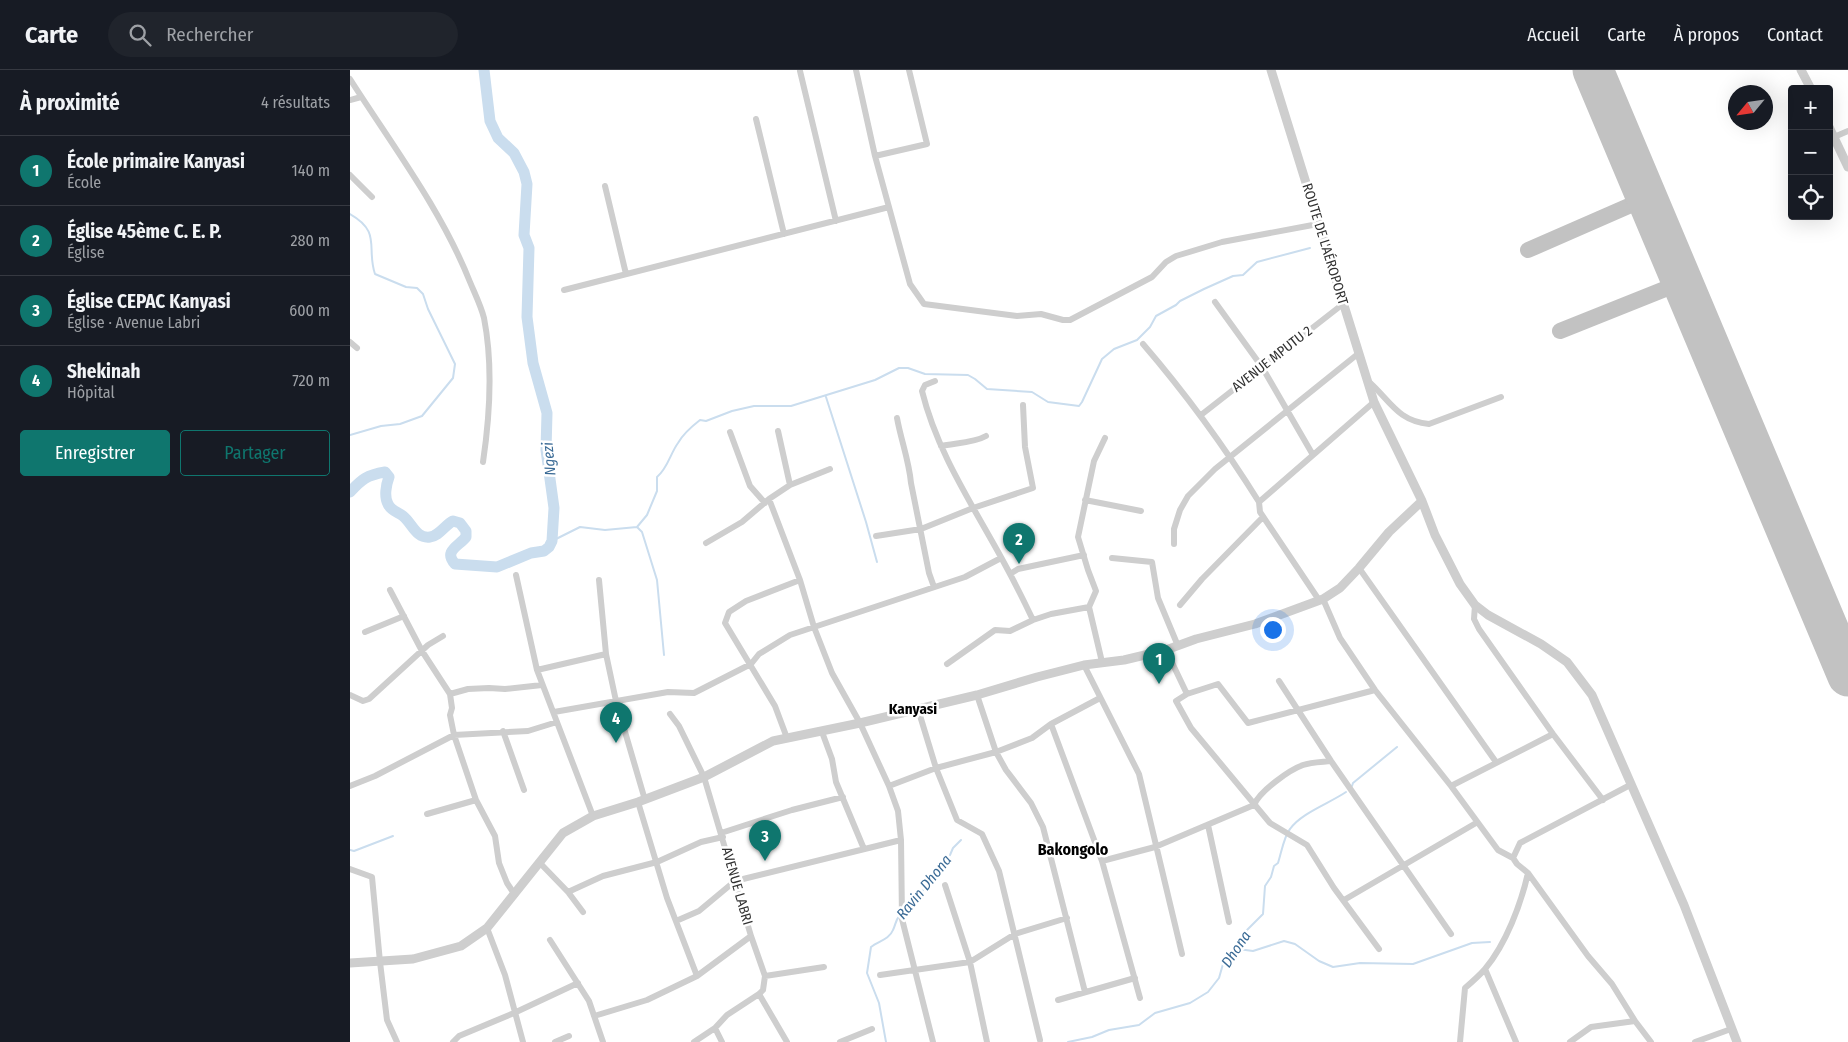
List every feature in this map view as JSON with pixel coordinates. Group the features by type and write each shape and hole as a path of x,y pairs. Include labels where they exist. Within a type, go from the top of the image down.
{"street":[{"path":"856,70 875,156 910,284 924,304 1016,316 1041,314 1070,320 1152,277 1166,262 1176,256 1222,242 1318,224"},
{"path":"875,156 926,144 909,70"},
{"name":"ROUTE DE L'AÉROPORT","path":"1272,70 1374,402 1422,501 1435,535 1460,584 1475,605 1488,615 1541,644 1571,668 1592,696 1684,905 1737,1042"},
{"path":"1801,70 1809,85"},
{"path":"800,71 836,220"},
{"path":"350,79 423,190 457,250 483,316 490,358 487,436 483,462"},
{"path":"350,100 361,97"},
{"path":"756,119 784,234"},
{"path":"1830,130 1848,167"},
{"path":"1834,137 1848,131"},
{"path":"350,175 372,197"},
{"path":"605,186 626,274"},
{"path":"564,290 889,207"},
{"path":"1215,302 1262,367 1312,455"},
{"name":"AVENUE MPUTU 2","path":"1201,414 1343,304"},
{"path":"350,342 357,348"},
{"path":"1143,344 1201,414 1231,457 1259,502 1260,512 1263,517 1321,599 1340,638 1375,690 1451,786 1476,823 1498,850 1513,858 1528,873 1588,956 1612,984 1635,1021 1651,1042"},
{"path":"1174,544 1174,529 1180,510 1188,496 1215,469 1359,353"},
{"path":"935,381 925,385 922,391 928,416 941,446 973,508 1002,558 1033,620"},
{"path":"1368,381 1403,416 1418,423 1429,424 1500,397"},
{"path":"1259,502 1374,402"},
{"path":"876,536 921,529 973,508 1033,488 1025,446 1023,405"},
{"path":"897,418 910,469 911,483 929,573 934,587"},
{"path":"778,431 790,485"},
{"path":"730,432 750,486 767,501 800,580 814,627 832,673 860,723 889,786 898,811 901,840 902,919 933,1042"},
{"path":"941,446 965,441 977,441 986,436"},
{"path":"1102,662 1089,607 1096,591 1078,537 1094,461 1105,438"},
{"path":"706,543 742,522 790,485 830,469"},
{"path":"1085,500 1141,511"},
{"path":"350,963 413,960 462,946 487,928 563,833 593,816 642,801 704,777 773,741 822,732 977,695 1084,665 1124,660 1166,650 1196,639 1255,624 1321,599 1340,588 1389,532 1422,501"},
{"path":"1180,605 1202,579 1263,517"},
{"path":"1010,574 1018,569 1084,555"},
{"path":"554,712 668,692 694,693 751,664 759,654 790,635 965,577 1002,558"},
{"path":"1112,558 1152,562 1158,598 1178,646"},
{"path":"1359,568 1496,762"},
{"path":"516,575 537,670 593,816"},
{"path":"599,580 606,654 616,701 667,898 697,976"},
{"path":"787,738 775,706 726,623 729,612 746,601 800,580"},
{"path":"390,590 422,651 450,694 452,708 450,715 454,735 476,800 495,836 500,863 507,883 515,895"},
{"path":"1475,605 1474,618 1479,629 1553,734 1603,800"},
{"path":"947,664 995,630 1010,630 1052,614 1089,607"},
{"path":"365,632 404,616"},
{"path":"350,695 363,701 369,699 428,645 443,636"},
{"path":"1166,650 1187,694"},
{"path":"537,670 606,654"},
{"path":"1084,665 1138,774 1182,954"},
{"path":"1279,681 1331,761 1451,934"},
{"path":"1375,690 1248,723 1218,684 1187,694 1176,701 1191,728 1270,823 1307,845 1334,888 1379,949"},
{"path":"450,694 468,689 489,688 505,690 542,685"},
{"path":"977,695 996,752 1006,770 1031,803 1043,827 1085,992"},
{"path":"889,786 936,768 996,752 1032,738 1051,724 1100,698"},
{"path":"918,709 936,768 957,820 982,834 999,871 1040,1040"},
{"name":"AVENUE LABRI","path":"670,714 679,726 704,777 751,936 765,976"},
{"path":"350,786 375,776 454,735 528,731 556,722"},
{"path":"1051,724 1102,861 1140,998"},
{"path":"503,732 524,790"},
{"path":"822,732 832,759 836,782 864,849"},
{"path":"1451,786 1553,734"},
{"path":"1102,861 1155,847 1208,826 1254,805 1257,798 1290,771 1305,764 1331,761"},
{"path":"1513,858 1520,843 1632,784"},
{"path":"568,892 603,876 657,862 702,842 792,810 843,797"},
{"path":"427,814 476,800"},
{"path":"1344,900 1476,823"},
{"path":"1208,826 1229,922"},
{"path":"676,921 699,911 735,881 901,840"},
{"path":"539,862 568,892 583,912"},
{"path":"350,869 372,878 387,1020 397,1042"},
{"path":"1460,1042 1465,988 1485,969 1503,942 1524,890 1528,873"},
{"path":"945,886 970,962 987,1042"},
{"path":"880,976 970,962 1015,934 1067,918"},
{"path":"487,928 505,975 523,1042"},
{"path":"594,1016 648,1000 697,976 751,936"},
{"path":"550,940 589,1001 603,1042"},
{"path":"694,1042 716,1028 727,1015 760,994 763,990 765,976 824,967"},
{"path":"1485,969 1516,1042"},
{"path":"1058,1000 1135,978"},
{"path":"453,1042 459,1036 578,983"},
{"path":"760,994 787,1042"},
{"path":"1570,1042 1591,1027 1635,1021"},
{"path":"716,1028 722,1042"},
{"path":"840,1042 872,1029"},
{"path":"1696,1042 1731,1029"},
{"path":"554,1042 569,1036"}],"waterway":[{"name":"Ngezi","path":"350,492 365,478 385,472 389,477 386,487 389,506 403,516 421,536 433,536 453,521 460,523 466,531 466,537 451,552 455,564 497,567 531,553 544,551 552,541 554,508 546,450 547,413 533,363 527,317 529,248 524,235 527,184 524,172 514,153 498,138 490,121 484,70"},
{"path":"350,214 360,221 370,234 375,274 406,287 417,288 423,294 428,309 455,364 453,378 422,416 400,424 381,426 350,435"},
{"path":"552,541 580,527 605,530 637,527 647,515 657,491 657,477 664,469 682,437 700,420 706,421 732,411 754,406 791,406 875,380 899,368 908,368 925,374 968,375 987,389 1032,392 1048,402 1079,406 1102,359 1114,349 1137,340 1150,327 1156,316 1204,289 1233,276 1243,275 1257,262 1310,248"},
{"path":"826,397 877,562"},
{"path":"637,527 642,532 657,580 664,655"},
{"name":"Dhona","path":"1352,786 1353,783 1397,747"},
{"name":"Dhona","path":"1068,1042 1092,1037 1109,1030 1139,1025 1155,1013 1190,1003 1208,992 1219,978 1223,964 1237,948 1246,931 1263,914 1265,886 1271,877 1274,866 1278,863 1284,840 1290,829 1308,813 1346,792"},
{"path":"350,850 354,851 393,836"},
{"name":"Ravin Dhona","path":"904,912 918,897 950,855 953,848 961,840"},
{"name":"Ravin Dhona","path":"886,1042 879,1003 867,973 871,947 889,936 900,915"},
{"path":"1238,949 1253,951 1284,941 1295,944 1319,961 1333,967 1360,963 1413,964 1472,943 1490,942"}],"taxiway":[{"path":"1528,250 1631,205 1638,199 1642,188"},
{"path":"1631,205 1640,205 1651,209"},
{"path":"1665,289 1673,280 1676,270"},
{"path":"1560,331 1665,289 1678,288 1686,293"}],"runway":[{"path":"1593,70 1848,676"}],"place":[{"name":"Église 45ème C. E. P.","path":"1019,564"},
{"name":"École primaire Kanyasi","path":"1159,684"},
{"name":"Shekinah","path":"616,743"},
{"name":"Église CEPAC Kanyasi","path":"765,861"}],"district":[{"name":"Kanyasi","path":"913,709"},
{"name":"Bakongolo","path":"1073,849"}]}
